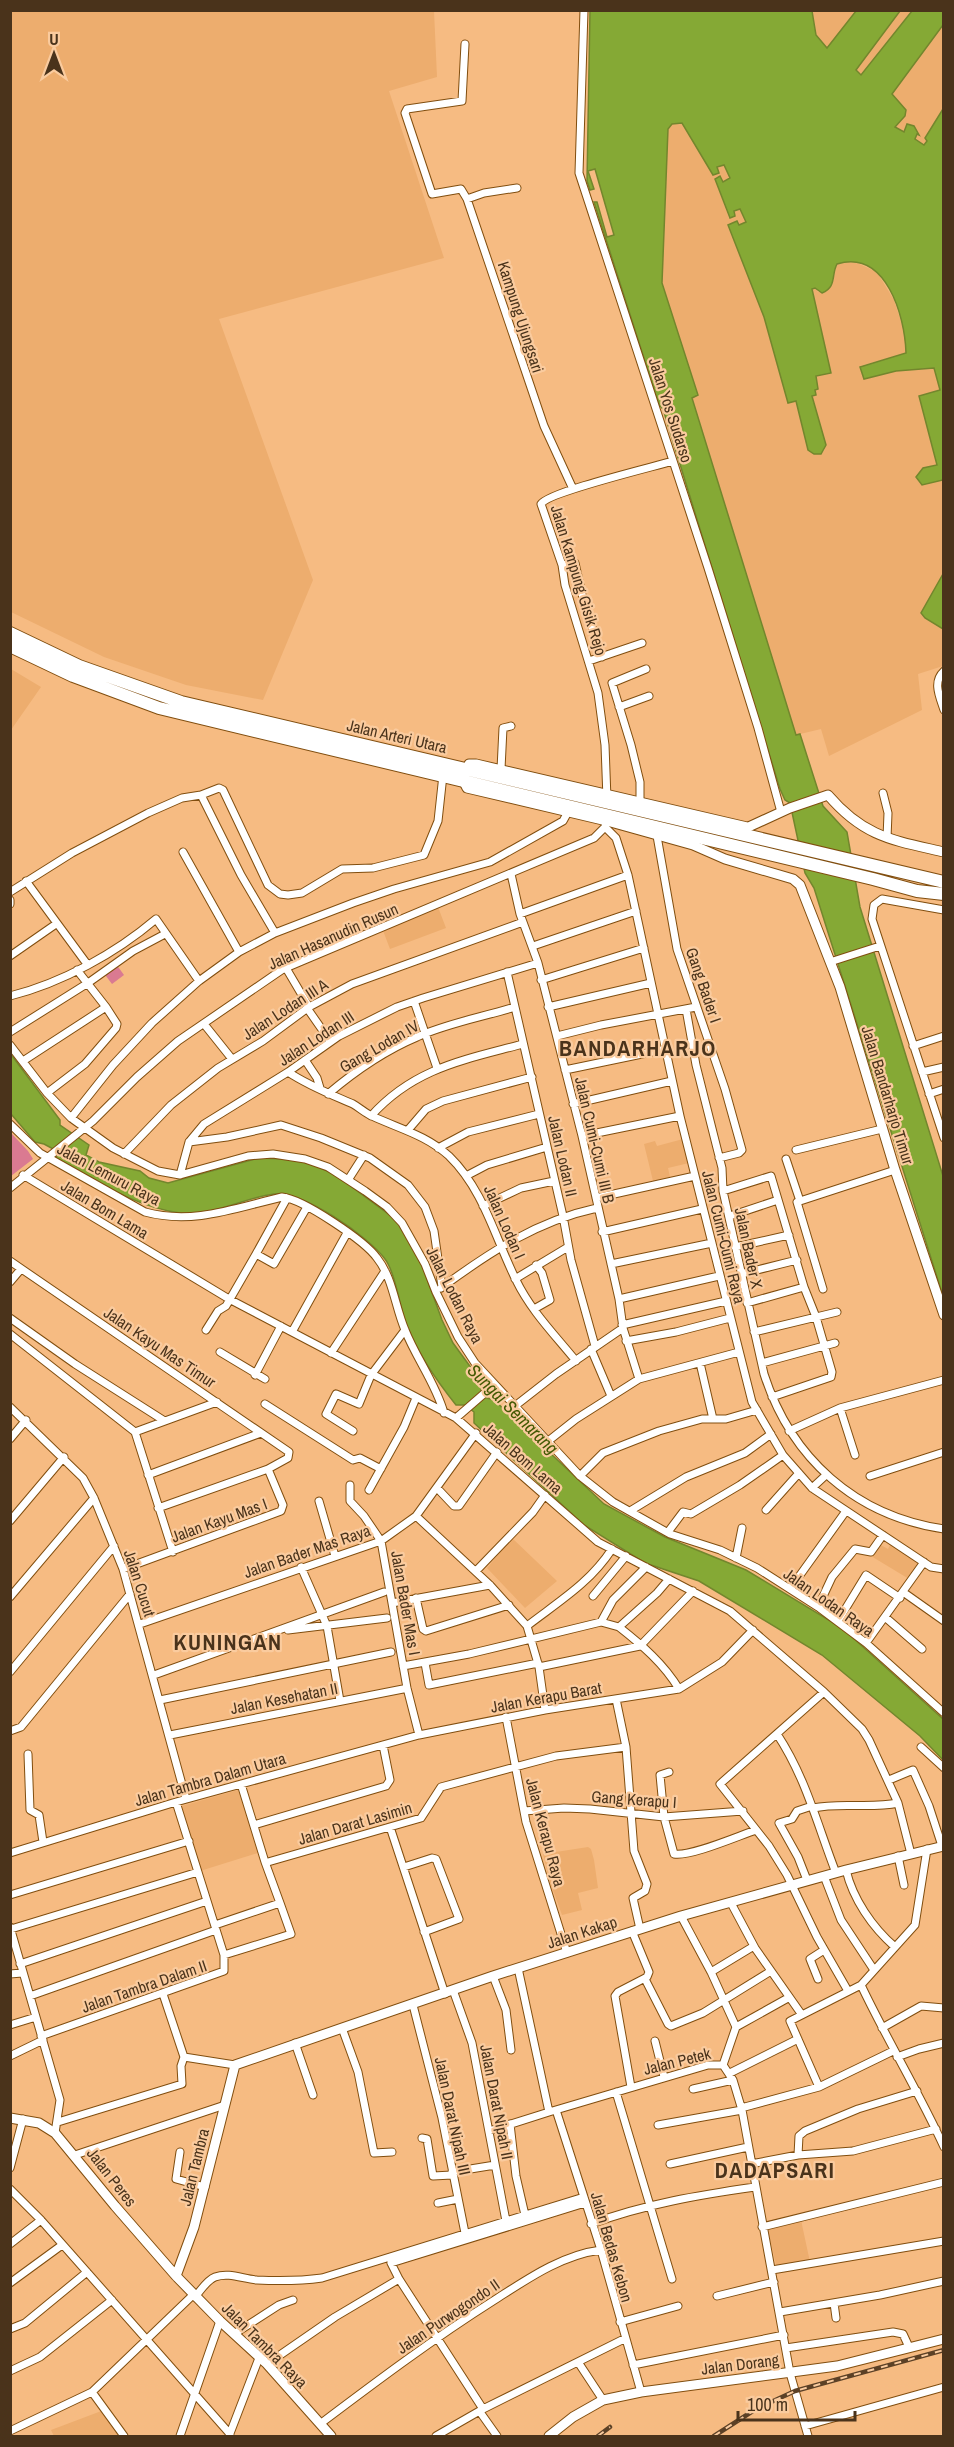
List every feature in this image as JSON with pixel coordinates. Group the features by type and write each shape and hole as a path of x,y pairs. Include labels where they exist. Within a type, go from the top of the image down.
{"highway":[{"name":"Jalan Arteri Utara","path":"10,633 80,666 152,693 606,812 708,845 782,851"},
{"name":"Jalan Arteri Utara","path":"10,646 73,676 159,708 443,775 464,774"},
{"name":"Jalan Arteri Utara","path":"606,812 742,830 782,851"},
{"path":"782,851 874,873 944,882"},
{"path":"874,873 917,891 944,894"}],"street":[{"name":"Jalan Yos Sudarso","path":"584,10 579,173 785,810"},
{"path":"465,44 462,101 408,108 405,113 432,194 461,189 467,199 484,193 517,188"},
{"name":"Kampung Ujungsari","path":"467,199 544,426 573,489"},
{"name":"Jalan Kampung Gisik Rejo","path":"606,812 605,745 598,693 565,585 562,565 541,504 544,499 573,489 673,461"},
{"path":"562,565 575,563 584,603 602,657"},
{"path":"589,661 642,643"},
{"path":"640,801 640,782 612,681 646,669"},
{"path":"944,670 937,679 944,710"},
{"path":"619,707 649,696"},
{"path":"501,768 503,728 511,726"},
{"path":"708,845 657,836 606,812 501,768 472,763 464,774 466,788 568,812 606,812 640,801 742,830"},
{"path":"10,892 72,853 148,813 182,798 201,795 215,788 222,789 268,885 280,894 288,896 302,893 342,869 373,868 422,856 438,821 443,775"},
{"path":"883,793 888,813 887,838"},
{"path":"201,795 241,875 275,933"},
{"path":"734,847 742,830 785,810 828,795 858,825 887,838 944,852"},
{"path":"71,1118 133,1042 199,981 239,952 275,933 394,889 490,862 563,821 568,812"},
{"name":"Jalan Hasanudin Rusun","path":"10,1188 23,1175 82,1130 178,1041 286,968 594,838 606,812"},
{"name":"Jalan Cumi-Cumi Raya","path":"606,812 628,875 680,1116 750,1398 783,1455 812,1488 932,1567 944,1569"},
{"name":"Gang Bader I","path":"657,836 677,949 725,1089 741,1150 739,1153 719,1158"},
{"name":"Jalan Bandarharjo Timur","path":"708,845 725,859 793,879 800,885 832,961 882,1129 944,1315"},
{"path":"183,852 239,952"},
{"name":"Jalan Cumi-Cumi III B","path":"511,874 520,914 533,946 557,1036 619,1299 626,1341 639,1379"},
{"path":"520,914 628,875"},
{"path":"26,881 87,964"},
{"path":"944,910 878,900 874,905 872,919 877,947 944,1138"},
{"path":"533,946 636,911"},
{"path":"10,996 87,964 156,920 199,981"},
{"name":"Jalan Lodan III A","path":"124,1154 171,1104 308,1007 352,984 523,922"},
{"path":"10,956 56,924"},
{"path":"10,1032 88,983 133,951 165,934"},
{"path":"832,961 877,947"},
{"path":"541,980 644,948"},
{"name":"Jalan Lodan III","path":"180,1175 189,1142 204,1124 288,1071 330,1041 363,1023 414,1001 538,963"},
{"path":"286,968 330,1041"},
{"path":"47,1093 85,1064 117,1024 77,969"},
{"name":"Jalan Lodan II","path":"507,972 584,1313 593,1348 611,1396"},
{"path":"548,1007 651,983"},
{"path":"414,1001 436,1068"},
{"path":"23,1061 105,1007"},
{"name":"Gang Lodan IV","path":"328,1094 367,1065 425,1034 515,1007"},
{"path":"557,1036 696,1007"},
{"name":"Jalan Bader X","path":"686,1009 696,1065 719,1158 723,1191 747,1303 772,1397 789,1431 804,1452 826,1475 855,1496 881,1510 927,1527 944,1529"},
{"path":"204,1024 232,1059"},
{"path":"913,1046 944,1036"},
{"path":"371,1116 387,1098 436,1068 523,1044"},
{"path":"10,1045 47,1093 82,1130 159,1171 180,1175"},
{"path":"565,1070 666,1048"},
{"name":"Jalan Lodan I","path":"304,1060 317,1078 320,1088"},
{"path":"922,1072 944,1067"},
{"name":"Jalan Lodan I","path":"288,1071 311,1087 320,1088 328,1094 356,1105 371,1116 430,1140 471,1181 515,1279 534,1309 576,1362"},
{"path":"408,1130 426,1109 443,1101 532,1077"},
{"path":"573,1104 672,1081"},
{"path":"929,1094 944,1089"},
{"path":"438,1148 468,1132 539,1114"},
{"path":"582,1136 680,1116"},
{"name":"Jalan Lemuru Raya","path":"10,1124 40,1153 145,1212 163,1217 193,1218 287,1198"},
{"path":"189,1142 281,1125 364,1155 408,1185 425,1207 435,1231 439,1290"},
{"path":"796,1150 882,1129"},
{"path":"466,1176 488,1165 547,1147"},
{"name":"Jalan Lodan Raya","path":"180,1175 248,1156 273,1154 305,1159 328,1167 387,1207 402,1223 439,1290 458,1337 475,1363 580,1476 613,1502 668,1532 736,1558 818,1607 866,1643 944,1713"},
{"path":"348,1180 364,1155"},
{"path":"786,1159 800,1201"},
{"path":"823,1289 797,1203 895,1170"},
{"name":"Jalan Bom Lama","path":"23,1175 229,1299 456,1418 476,1433 598,1542 730,1611 824,1692 862,1730 889,1780 898,1803 911,1854"},
{"path":"596,1198 694,1176"},
{"path":"723,1191 771,1176 832,1372 831,1377 772,1397"},
{"path":"483,1206 521,1188 554,1180"},
{"path":"206,1330 229,1299 287,1198 318,1211 370,1249 385,1271 405,1330 444,1413"},
{"path":"730,1216 778,1200"},
{"path":"256,1254 274,1264 307,1207"},
{"path":"439,1290 502,1247 543,1224 563,1216 597,1208"},
{"path":"602,1232 702,1209"},
{"path":"292,1332 347,1233"},
{"path":"735,1247 789,1234"},
{"path":"611,1264 712,1243"},
{"path":"515,1279 568,1247"},
{"path":"741,1274 797,1260"},
{"name":"Jalan Kayu Mas Timur","path":"10,1261 289,1452 288,1458 268,1469"},
{"path":"534,1309 550,1300 542,1273 536,1265"},
{"path":"10,1282 21,1269"},
{"path":"331,1353 385,1271"},
{"path":"619,1299 719,1276"},
{"path":"747,1303 804,1287"},
{"path":"515,1406 623,1326 726,1301"},
{"path":"754,1332 837,1312"},
{"path":"10,1318 75,1364 163,1420"},
{"path":"626,1341 676,1332 730,1318"},
{"path":"255,1374 281,1326"},
{"path":"353,1431 327,1413 337,1394 359,1404 371,1375 405,1330"},
{"path":"10,1334 135,1432 173,1552"},
{"path":"762,1363 796,1356 835,1343"},
{"path":"219,1352 265,1379"},
{"path":"547,1442 639,1379 739,1352"},
{"path":"700,1363 713,1419"},
{"path":"789,1431 840,1408 944,1380"},
{"path":"456,1418 494,1385"},
{"path":"369,1490 404,1427 416,1398"},
{"path":"135,1432 217,1401"},
{"path":"265,1404 353,1460 360,1458 381,1469"},
{"name":"Jalan Cucut","path":"10,1407 64,1457 83,1478 94,1498 123,1569 140,1624 186,1799"},
{"path":"840,1408 855,1455"},
{"path":"580,1476 603,1453 659,1431 702,1419 726,1419 757,1410"},
{"path":"10,1439 26,1420"},
{"path":"148,1475 261,1433"},
{"name":"Jalan Bader Mas Raya","path":"140,1624 381,1541 416,1516 476,1433"},
{"path":"630,1511 686,1477 745,1453 771,1434"},
{"path":"437,1488 454,1506 459,1506 496,1452"},
{"path":"870,1476 944,1452"},
{"path":"668,1532 683,1512 691,1514 740,1485 783,1455"},
{"path":"10,1521 64,1457"},
{"path":"158,1508 268,1469"},
{"name":"Jalan Kayu Mas I","path":"123,1569 281,1511 283,1505 268,1469"},
{"path":"766,1510 798,1473"},
{"path":"812,1488 826,1475"},
{"name":"Jalan Bader Mas I","path":"350,1485 350,1501 364,1516 381,1541 418,1735"},
{"path":"476,1571 533,1512 545,1495"},
{"path":"10,1597 94,1498"},
{"path":"319,1501 335,1556"},
{"path":"790,1589 846,1511"},
{"path":"416,1516 476,1571 527,1626 538,1665 545,1710"},
{"path":"736,1558 742,1528"},
{"path":"818,1607 832,1577 855,1549 871,1552 883,1535"},
{"path":"10,1672 114,1546"},
{"path":"527,1626 579,1587 596,1571 612,1549"},
{"path":"593,1596 626,1556"},
{"path":"866,1643 924,1562"},
{"path":"301,1567 327,1626 340,1701"},
{"path":"601,1622 613,1599 646,1567"},
{"path":"838,1621 866,1575 944,1621"},
{"path":"619,1627 669,1579"},
{"path":"392,1603 490,1585"},
{"path":"425,1663 429,1685 640,1646 693,1591"},
{"path":"154,1675 384,1592"},
{"path":"10,1731 21,1728 130,1594"},
{"path":"416,1598 423,1629 426,1631 509,1605"},
{"path":"885,1617 922,1649"},
{"path":"275,1631 387,1618"},
{"path":"404,1666 601,1622 619,1627 670,1674 679,1689 722,1662 753,1630"},
{"path":"160,1700 391,1652"},
{"name":"Jalan Kesehatan II","path":"170,1735 403,1689"},
{"name":"Jalan Kerapu Barat","path":"418,1735 545,1710 679,1689"},
{"path":"824,1692 720,1784 770,1846 848,1991"},
{"path":"616,1699 626,1747 634,1851 647,1884 645,1891 633,1898 636,1930 649,1972 645,1979 618,1992 615,1996 631,2087"},
{"name":"Jalan Kerapu Raya","path":"506,1717 529,1831 567,1953"},
{"path":"777,1734 800,1773 819,1830 841,1871 860,1904 885,1938 895,1947"},
{"name":"Jalan Tambra Dalam Utara","path":"10,1853 186,1799 418,1735"},
{"path":"254,1825 386,1786 390,1780 383,1745"},
{"name":"Jalan Darat Lasimin","path":"265,1862 422,1818 441,1787 516,1769 556,1756 626,1747"},
{"path":"921,1747 944,1768"},
{"path":"28,1754 30,1810 39,1815 43,1842"},
{"path":"889,1780 913,1770 943,1846"},
{"path":"669,1772 660,1775 664,1817 673,1852 676,1855 702,1849 756,1830"},
{"path":"224,1955 291,1934 265,1862 241,1784"},
{"name":"Jalan Tambra Dalam II","path":"10,2056 42,2038 220,1974 226,1967 216,1927 176,1802"},
{"path":"807,1880 798,1857 779,1823 792,1819 796,1811 812,1807 835,1805 882,1807 898,1803"},
{"name":"Gang Kerapu I","path":"524,1811 564,1808 664,1817 743,1811"},
{"name":"Jalan Darat Nipah II","path":"390,1827 424,1932 472,2043 506,2221"},
{"path":"10,1895 189,1841"},
{"name":"Jalan Kakap","path":"235,2064 493,1976 681,1916 807,1880 943,1846"},
{"path":"819,2087 790,2021 861,1985 916,1923 927,1849"},
{"path":"898,1856 904,1885"},
{"path":"404,1867 432,1858 436,1859 459,1919 424,1932"},
{"path":"55,2133 60,2100 11,1928 198,1872"},
{"path":"824,1876 841,1920 874,1970"},
{"path":"20,1964 207,1901"},
{"path":"30,1996 280,1903"},
{"path":"731,1903 754,1946 802,2015"},
{"path":"681,1916 736,2026"},
{"path":"711,1972 754,1946"},
{"path":"818,1979 810,1959 825,1950"},
{"path":"518,1968 552,2111"},
{"path":"645,1979 671,2026 703,2013 771,1971"},
{"path":"10,1974 22,1973"},
{"path":"493,1976 506,2010 511,2050"},
{"path":"861,1985 944,2147"},
{"path":"58,2122 182,2084 181,2066 184,2058 163,1994"},
{"path":"723,2065 736,2026 788,1998"},
{"name":"Jalan Darat Nipah III","path":"412,2005 442,2118 465,2233"},
{"path":"882,2028 925,2006 944,2008"},
{"path":"10,2025 36,2017"},
{"path":"342,2028 358,2072 374,2153 392,2152"},
{"path":"693,2089 731,2077 798,2039"},
{"path":"655,2041 664,2077"},
{"path":"295,2043 313,2095"},
{"path":"658,2125 741,2109 819,2087 895,2054 944,2043"},
{"path":"184,2058 235,2064"},
{"name":"Jalan Tambra","path":"176,2276 194,2227 235,2064"},
{"name":"Jalan Petek","path":"489,2131 664,2077 708,2065 723,2065 731,2077 741,2109 790,2373 808,2436"},
{"path":"798,2156 799,2136 805,2131 858,2109 917,2091"},
{"path":"616,2092 672,2279"},
{"path":"75,2155 225,2105"},
{"name":"Jalan Bedas Kebon","path":"552,2111 601,2250 624,2339 641,2392"},
{"path":"10,2168 14,2116"},
{"name":"Jalan Peres","path":"14,2116 39,2123 55,2133 176,2276"},
{"path":"510,2124 516,2176 525,2216"},
{"path":"751,2163 852,2151 936,2129"},
{"path":"422,2138 427,2139 433,2176 495,2165"},
{"path":"670,2164 748,2147"},
{"path":"180,2152 176,2179 205,2187"},
{"path":"762,2227 944,2182"},
{"path":"591,2224 682,2198 755,2187"},
{"path":"10,2189 41,2220 195,2392 230,2435 263,2361 399,2279"},
{"path":"10,2204 19,2197"},
{"path":"438,2203 458,2199"},
{"path":"390,2260 465,2233 585,2200"},
{"path":"10,2431 92,2392 210,2280 222,2275 257,2280 300,2281 322,2278 390,2260 585,2200"},
{"path":"10,2244 41,2220"},
{"path":"772,2270 944,2241"},
{"path":"10,2283 62,2245"},
{"name":"Jalan Purwogondo II","path":"320,2424 437,2337 533,2277 570,2258 601,2250"},
{"path":"390,2260 399,2279 497,2436"},
{"path":"10,2329 24,2323 87,2272"},
{"name":"Jalan Tambra Raya","path":"176,2276 263,2361 331,2436"},
{"path":"780,2312 944,2281"},
{"path":"717,2296 774,2282"},
{"path":"10,2371 40,2356 112,2300"},
{"path":"234,2334 279,2305 293,2300"},
{"path":"834,2303 836,2318"},
{"path":"620,2322 678,2306"},
{"path":"180,2436 220,2321"},
{"path":"786,2348 893,2332 903,2334 909,2347"},
{"path":"633,2365 784,2335"},
{"path":"436,2436 624,2339"},
{"name":"Jalan Dorang","path":"549,2436 573,2417 603,2400 641,2392 837,2366 944,2339"},
{"path":"578,2362 603,2400"},
{"path":"805,2426 944,2387"},
{"path":"92,2392 124,2436"}],"shaded area":[{"path":"10,11 434,11 437,77 389,91 444,258 219,319 313,580 263,700 186,685 104,657 11,612"},
{"path":"590,11 812,11 816,35 827,48 856,11 900,11 856,70 861,75 912,11 943,11 943,25 892,94 906,110 905,116 895,127 904,132 907,124 914,126 919,135 917,134 915,139 924,145 927,141 925,138 943,109 943,480 922,485 916,477 923,468 937,465 919,396 940,390 934,368 896,371 864,379 860,367 906,353 905,338 902,321 890,289 868,266 854,262 837,264 832,284 827,290 822,293 815,288 812,289 831,373 816,376 818,389 815,390 816,395 812,396 826,445 821,454 814,454 808,450 796,401 788,403 764,317 728,225 737,221 739,225 746,222 740,209 734,211 735,216 730,218 715,179 720,176 723,182 730,178 724,165 717,167 719,173 713,175 682,123 672,124 668,129 662,283 698,395 692,398 796,735 800,734 823,806 847,832 860,907 943,1176 943,1296 814,888 805,873 790,803 785,800 780,789 663,409 659,405 594,202 597,202 607,237 614,235 595,169 588,171 594,189 590,190 587,181"},
{"path":"812,11 856,11 827,49 816,35"},
{"path":"900,11 912,11 861,76 856,70"},
{"path":"943,25 943,109 925,138 927,140 924,145 914,139 917,134 907,127 904,132 894,126 905,116 906,110 892,94"},
{"path":"682,123 713,175 719,173 717,167 724,164 730,179 722,182 720,177 715,179 729,218 735,216 733,212 740,209 746,222 739,225 737,221 729,225 764,317 788,403 796,401 808,450 824,451 826,445 812,396 816,376 830,372 812,288 818,292 832,286 837,264 853,261 877,272 894,300 906,337 907,353 860,366 864,379 896,371 934,368 940,390 919,396 937,465 920,473 921,482 923,485 943,480 943,574 921,613 943,629 943,666 918,674 922,710 829,756 821,729 796,735 692,398 697,395 662,283 668,129 672,124"},
{"path":"943,574 944,629 925,618 921,613"},
{"path":"11,669 41,687 11,730"},
{"path":"438,907 446,928 390,949 382,928"},
{"path":"116,964 124,975 112,984 103,972"},
{"path":"10,1053 60,1120 60,1125 89,1145 86,1155 99,1162 140,1171 149,1178 168,1183 259,1158 305,1160 337,1176 399,1222 416,1249 442,1320 453,1343 480,1380 481,1390 487,1398 494,1400 604,1504 665,1537 746,1570 842,1628 943,1719 943,1760 920,1736 822,1655 699,1581 645,1563 584,1525 474,1423 474,1412 465,1405 456,1405 441,1386 416,1346 406,1324 389,1265 365,1239 317,1207 286,1195 262,1196 216,1210 180,1213 147,1205 101,1184 56,1160 57,1151 35,1142 11,1114"},
{"path":"11,1133 33,1159 11,1176"},
{"path":"683,1139 689,1163 668,1168 670,1177 653,1181 644,1144 655,1141 657,1146"},
{"path":"512,1538 557,1581 525,1608 487,1568"},
{"path":"891,1543 919,1561 909,1579 871,1556 879,1544 888,1549"},
{"path":"238,1790 261,1852 200,1871 182,1806"},
{"path":"588,1847 591,1849 594,1860 598,1888 578,1893 582,1910 562,1915 543,1854"},
{"path":"801,2220 810,2262 777,2269 767,2227"},
{"path":"104,2410 122,2436 54,2436 51,2430"}],"railway":[{"path":"714,2436 756,2409 795,2391 944,2350"},
{"path":"598,2436 610,2427"}],"district":[{"name":"BANDARHARJO","path":"638,1048"},
{"name":"KUNINGAN","path":"228,1642"},
{"name":"DADAPSARI","path":"775,2170"}],"water label":[{"name":"Sungai Semarang","path":"513,1409"}]}
